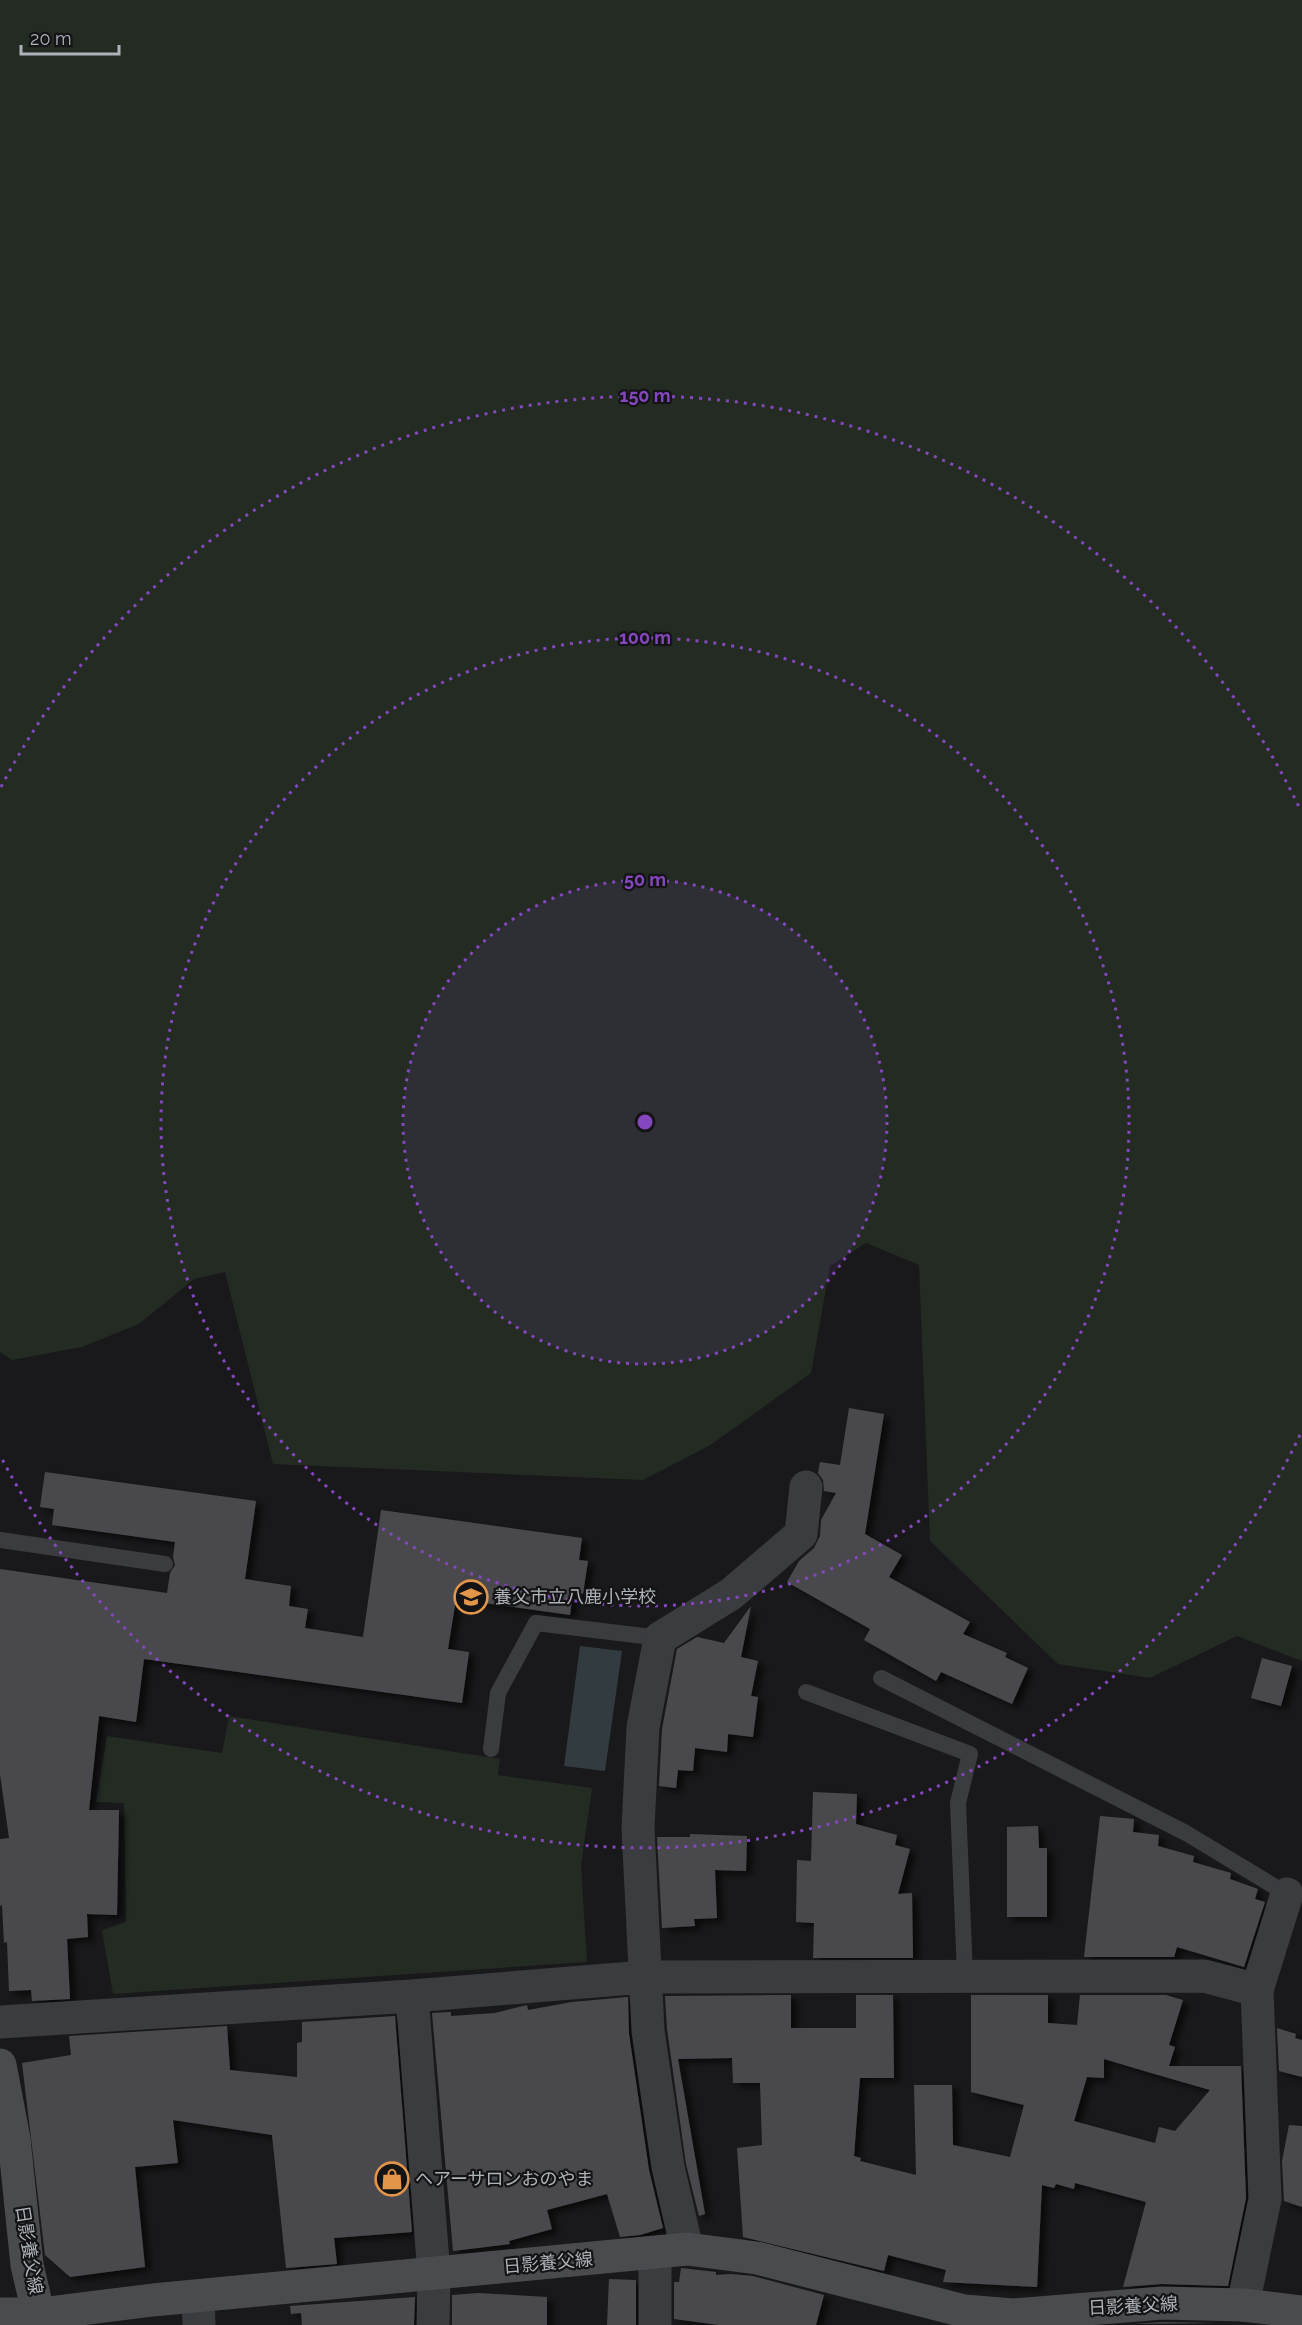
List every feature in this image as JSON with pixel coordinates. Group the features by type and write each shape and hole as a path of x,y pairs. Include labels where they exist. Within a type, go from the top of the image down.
{"main road":[{"name":"日影養父線","path":"0,2065 14,2139 27,2265 41,2320 198,2311 434,2274 671,2251 757,2258 964,2311 1057,2318 1162,2303 1242,2305 1302,2312"},
{"path":"0,2314 41,2320"}],"street":[{"path":"655,2325 671,2251 668,2167 648,2031 644,1977 638,1828 643,1727 660,1638 732,1594 801,1534 806,1487"},
{"path":"1242,2305 1264,2199 1257,1990 1287,1894"},
{"path":"0,2022 412,1996 644,1977 1204,1976 1257,1990"},
{"path":"412,1996 434,2274 433,2325"}],"lane":[{"path":"0,1540 165,1564"},
{"path":"491,1749 498,1693 536,1623 660,1638"},
{"path":"881,1678 1186,1833 1287,1894"},
{"path":"806,1692 970,1754 958,1803 965,1975"}],"shaded area":[{"path":"0,0 1302,0 1302,1661 1237,1636 1150,1678 1058,1664 930,1541 919,1265 866,1243 830,1266 811,1373 709,1446 643,1480 273,1464 225,1272 194,1279 139,1324 82,1347 12,1360 0,1352"},
{"path":"580,1646 622,1651 605,1771 564,1766"},
{"path":"229,1716 500,1759 498,1775 592,1788 581,1865 587,1962 113,1994 102,1930 126,1922 124,1803 96,1802 107,1736 222,1753"}],"building":[{"path":"849,1408 884,1414 865,1534 902,1555 889,1577 970,1622 963,1634 1007,1653 1005,1657 1028,1668 1012,1704 941,1672 936,1681 864,1640 870,1629 787,1582 799,1561 814,1548 820,1536 821,1520 836,1493 824,1491 823,1480 818,1473 820,1462 840,1465"},
{"name":"養父市立八鹿小学校","path":"45,1472 256,1501 245,1579 291,1586 289,1606 308,1609 305,1628 363,1637 381,1510 582,1538 579,1560 588,1561 583,1594 573,1593 570,1615 456,1599 448,1649 469,1652 462,1703 144,1659 136,1722 99,1716 89,1810 119,1810 117,1915 87,1914 88,1937 67,1939 70,1999 32,2001 31,1990 9,1991 7,1942 4,1943 2,1905 0,1906 0,1839 9,1838 0,1774 0,1569 167,1593 170,1573 175,1565 173,1557 175,1542 52,1525 54,1509 40,1507"},
{"path":"751,1606 741,1657 758,1661 751,1696 758,1697 753,1737 728,1734 727,1752 695,1748 693,1771 678,1770 676,1788 659,1786 662,1729 677,1649 697,1637 724,1643"},
{"path":"1262,1658 1292,1666 1281,1706 1251,1698"},
{"path":"813,1792 857,1794 856,1824 897,1835 895,1845 910,1849 898,1894 912,1893 913,1958 813,1958 814,1923 796,1922 797,1860 811,1861"},
{"path":"1100,1816 1134,1819 1133,1832 1159,1835 1158,1846 1194,1856 1193,1862 1231,1873 1230,1879 1258,1889 1255,1899 1265,1902 1244,1967 1177,1947 1174,1957 1084,1957"},
{"path":"1038,1826 1039,1848 1047,1848 1047,1917 1007,1917 1007,1827"},
{"path":"690,1834 747,1836 746,1871 715,1870 717,1918 694,1919 695,1926 662,1928 657,1837 690,1837"},
{"path":"791,1995 791,2028 856,2028 856,1995 893,1995 894,2078 860,2078 854,2156 861,2158 860,2161 916,2175 914,2085 952,2085 953,2145 1010,2157 1024,2105 971,2092 971,1995 1048,1995 1048,2023 1077,2025 1080,1995 1166,1995 1183,2000 1169,2045 1175,2047 1169,2066 1241,2066 1246,2198 1228,2286 1162,2284 1123,2287 1146,2202 1075,2183 1074,2189 1056,2184 1054,2188 1042,2185 1037,2287 943,2282 946,2270 888,2255 884,2271 743,2237 737,2148 762,2145 760,2083 733,2083 732,2058 678,2059 705,2214 699,2216 686,2164 667,2029 665,1996","holes":["1104,2059 1210,2090 1175,2131 1159,2127 1155,2143 1074,2121 1087,2077 1104,2078"]},
{"path":"628,1997 629,2034 649,2170 663,2228 640,2235 620,2237 607,2194 547,2210 552,2229 509,2241 510,2244 453,2251 432,2013 451,2012 451,2016 495,2013 527,2005 528,2010 572,2002"},
{"path":"395,2016 412,2232 334,2238 337,2264 286,2268 272,2135 173,2120 178,2163 135,2167 145,2267 70,2277 45,2255 22,2063 71,2055 69,2036 227,2026 230,2070 297,2077 297,2043 302,2042 302,2022"},
{"path":"1277,2028 1296,2034 1295,2038 1302,2040 1302,2077 1279,2071"},
{"path":"1289,2125 1302,2126 1302,2207 1284,2201 1282,2161"},
{"path":"681,2268 716,2272 716,2275 753,2276 824,2295 816,2325 719,2325 674,2319 674,2282 679,2282"},
{"path":"609,2279 636,2280 636,2325 607,2325"},
{"path":"478,2293 547,2297 547,2325 452,2325 452,2295"},
{"path":"415,2297 414,2325 302,2325 301,2313 291,2314 290,2306"},
{"path":"1163,2322 1218,2323 1133,2324"}],"place":[{"name":"養父市立八鹿小学校","path":"471,1597"},
{"name":"ヘアーサロンおのやま","path":"392,2179"}]}
